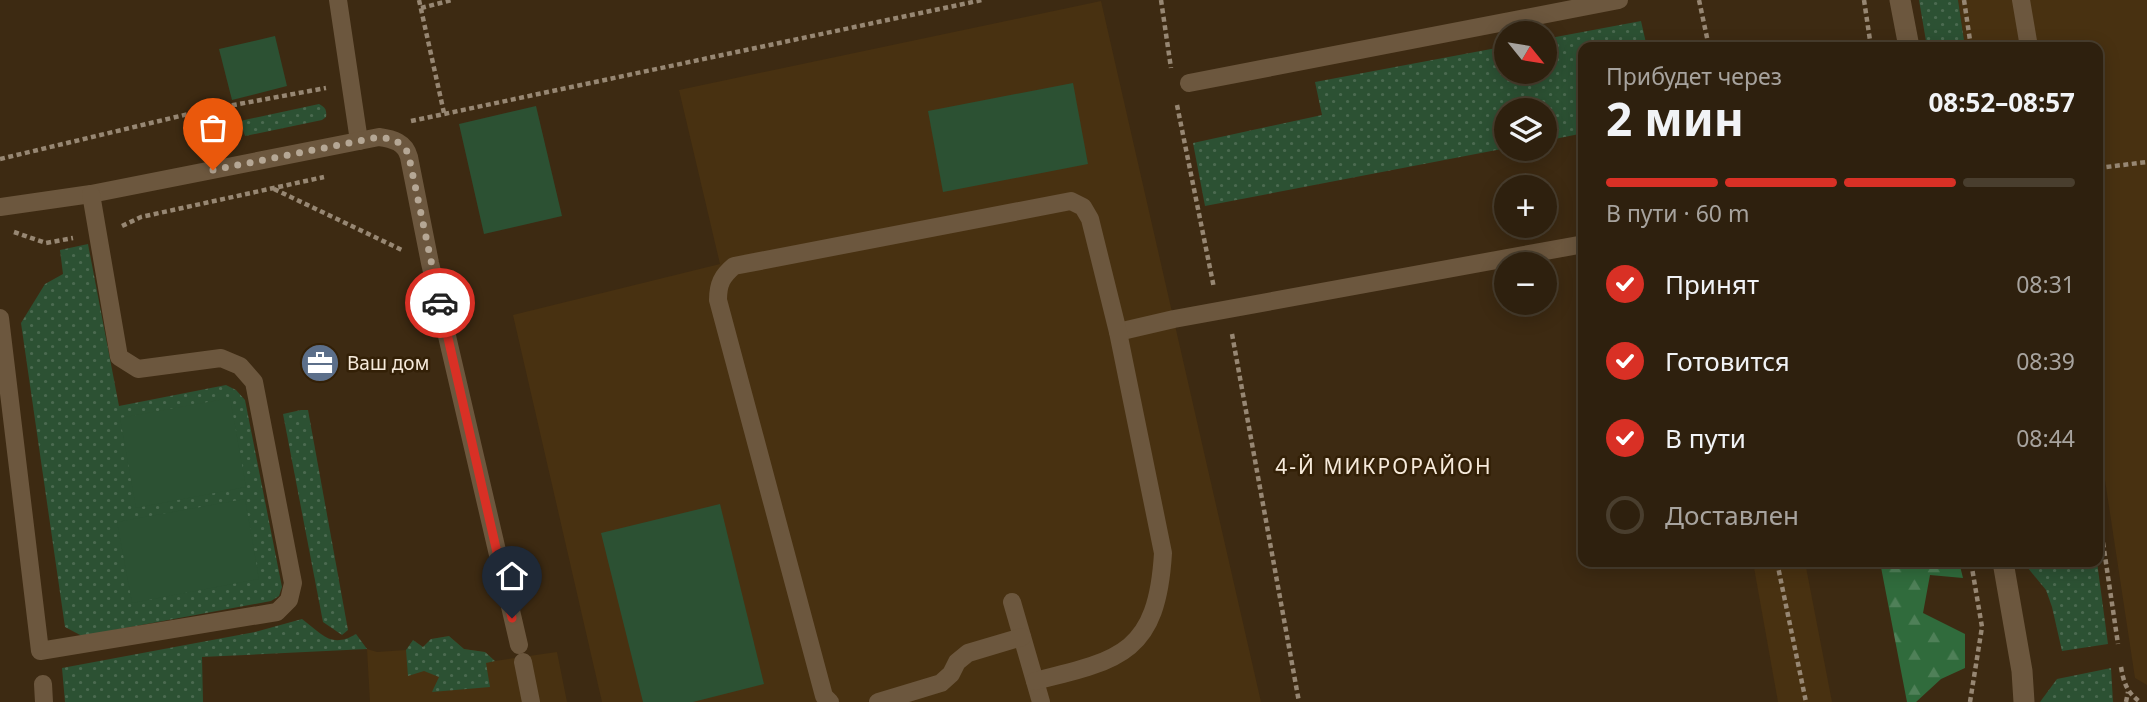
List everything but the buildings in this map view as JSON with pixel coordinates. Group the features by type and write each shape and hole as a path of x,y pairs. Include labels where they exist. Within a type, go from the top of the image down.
{"street":[{"path":"1900,0 1908,42"},
{"path":"2004,567 2022,671 2024,702"}],"lane":[{"path":"338,0 359,141"},
{"path":"1189,83 1619,0"},
{"path":"2021,0 2028,42"},
{"path":"0,207 91,194 379,137 391,138 401,144 407,151 430,263 531,702"},
{"path":"0,318 40,651 276,612 289,600 293,583 254,382 240,366 221,358 138,369 119,357 91,194"},
{"path":"830,702 824,696 718,300 718,286 734,266 1071,201 1083,207 1090,219 1118,332 1163,553 1161,584 1153,613 1144,630 1119,655 1084,669 1035,681"},
{"path":"1118,332 1174,319 1578,245"},
{"path":"1012,602 1041,702"},
{"path":"878,702 941,683 951,674 957,662 968,653 1023,637"}],"path":[{"path":"419,0 444,113"},
{"path":"421,8 452,0"},
{"path":"407,121 982,0"},
{"path":"1161,0 1172,74"},
{"path":"1699,0 1708,42"},
{"path":"1864,0 1870,42"},
{"path":"1964,0 1970,42"},
{"path":"0,159 201,111 351,83"},
{"path":"1176,99 1215,292 1227,309 1299,702"},
{"path":"2103,167 2147,162"},
{"path":"11,231 46,243 121,227 141,217 327,176"},
{"path":"273,189 430,263"},
{"path":"2103,543 2118,644"},
{"path":"1778,567 1806,702"},
{"path":"1970,702 1982,627 1972,567"},
{"path":"2121,667 2128,692 2140,702"},
{"path":"2126,702 2128,692"}],"shaded area":[{"path":"1958,0 2147,0 2147,685 2135,678 2103,467 2103,42 1964,42"},
{"path":"1101,1 1261,702 602,702 513,315 720,264 679,90"},
{"path":"1754,567 1806,567 1832,702 1778,702"},
{"path":"449,636 464,649 485,652 495,661 557,652 567,702 370,702 367,649 377,652 406,650 413,640 423,647 431,639"}],"green space":[{"path":"1919,0 1958,0 1964,42 1926,42"},
{"path":"1641,21 1646,42 1578,42 1578,134 1557,139 1557,98 1494,98 1494,150 1205,206 1193,143 1322,115 1315,82 1494,48 1494,84 1558,84 1558,37"},
{"path":"275,36 287,86 232,100 219,49"},
{"path":"1073,83 1088,164 943,192 928,111"},
{"path":"319,104 326,112 326,117 322,120 245,136 240,121"},
{"path":"536,106 562,216 484,234 459,124"},
{"path":"88,244 119,406 226,385 236,390 245,400 282,587 279,596 271,601 82,636 65,627 21,323 45,284 63,274 60,250"},
{"path":"230,398 246,487 136,508 120,418"},
{"path":"308,410 348,630 342,635 323,622 283,414"},
{"path":"245,499 259,579 132,603 117,522"},
{"path":"720,504 764,684 693,702 643,702 601,533"},
{"path":"1881,567 1960,567 1963,578 1930,575 1923,613 1965,634 1965,668 1941,679 1916,702 1907,702"},
{"path":"2027,567 2098,567 2108,644 2062,651 2046,590"},
{"path":"302,619 333,640 356,634 367,649 202,657 203,702 65,702 62,668 255,632"},
{"path":"449,636 464,649 485,652 495,661 486,663 490,687 432,692 439,677 424,671 408,676 406,650 413,640 423,647 431,639"},
{"path":"2111,668 2113,702 2040,702 2057,679"}],"way so far":[{"path":"213,170 379,137 391,138 401,144 409,157 440,303"}],"place":[{"name":"Ваш дом","path":"320,363"}],"district":[{"name":"4-Й МИКРОРАЙОН","path":"1384,467"}],"route":[{"path":"440,303 512,618"}]}
